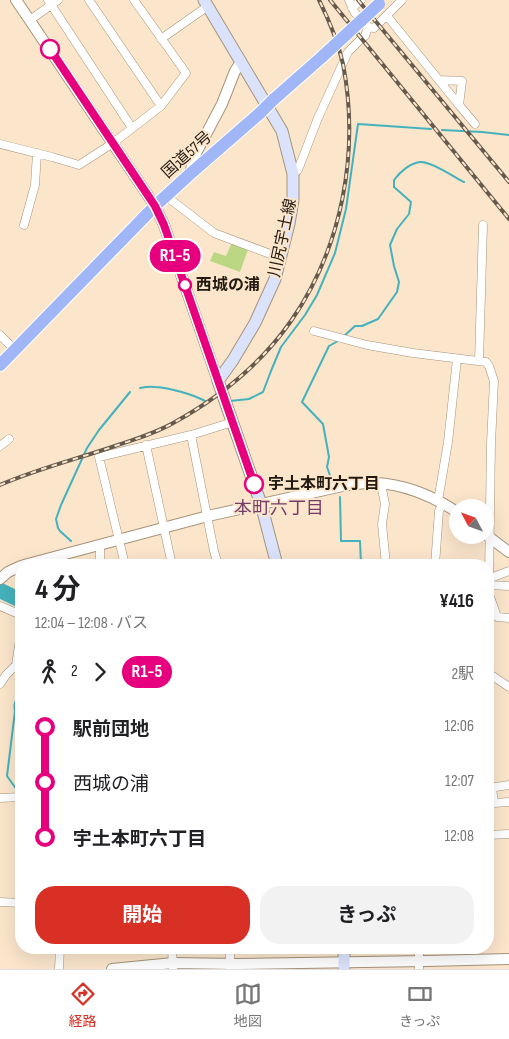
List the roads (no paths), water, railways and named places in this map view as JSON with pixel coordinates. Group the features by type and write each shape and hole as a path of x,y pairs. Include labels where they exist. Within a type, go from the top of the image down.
{"highway":[{"name":"国道57号","path":"0,365 155,206 381,2"}],"main road":[{"name":"川尻宇土線","path":"206,3 282,131 294,174 293,200 275,279 255,323 218,381"},
{"path":"218,381 261,504 275,559"}],"street":[{"path":"16,0 155,206 164,225 218,381"},
{"path":"89,0 161,106"},
{"path":"0,144 79,165 161,106 186,73 134,0"},
{"path":"361,0 350,4 355,13 368,27 374,28 402,0"},
{"path":"30,20 53,2 132,128"},
{"path":"161,39 206,3"},
{"path":"387,16 475,124"},
{"path":"294,174 298,170 318,118 348,52 365,36 368,27"},
{"path":"190,174 194,157 222,104 235,71 241,62"},
{"path":"439,80 462,81 459,105"},
{"path":"24,224 35,185 37,153"},
{"path":"166,196 214,233 281,258"},
{"path":"479,361 483,225"},
{"path":"314,331 367,345 486,362 494,381 489,499"},
{"path":"0,335 14,350"},
{"path":"435,559 439,511 457,359"},
{"path":"124,559 99,457 191,435 233,422"},
{"path":"191,435 216,559"},
{"path":"0,446 9,439"},
{"path":"146,445 171,559"},
{"path":"46,559 208,516 346,485 370,483 390,485 429,495 449,508"},
{"path":"381,484 385,504 382,524 385,559"},
{"path":"494,541 509,552"},
{"path":"487,544 488,559"},
{"path":"100,545 100,559"},
{"path":"0,579 15,569"},
{"path":"494,577 509,570"},
{"path":"494,582 509,586"},
{"path":"0,606 15,612"},
{"path":"494,608 497,617 509,618"},
{"path":"0,684 15,666"},
{"path":"494,677 509,687"},
{"path":"494,787 509,785"},
{"path":"0,798 15,797"},
{"path":"494,803 509,802"},
{"path":"494,835 509,834"},
{"path":"0,902 15,903"},
{"path":"59,969 60,954"},
{"path":"230,954 230,967"},
{"path":"112,969 173,966 419,965 509,958"}],"water":[{"path":"0,582 15,589 15,606 0,599"}],"waterway":[{"path":"230,401 249,399 263,392 281,347 305,315 317,295 335,253 346,209 358,124 431,129"},
{"path":"442,130 509,135"},
{"path":"344,336 355,326 362,326 378,319 397,292 399,282 390,245 397,229 409,214 411,202 394,187 394,180 406,168 413,164 425,162 464,182"},
{"path":"332,481 327,467 329,457 323,424 302,402 329,346 338,341"},
{"path":"140,388 167,389 205,401"},
{"path":"71,541 58,528 56,519 61,505 87,448 130,392"},
{"path":"340,497 341,541 360,541 361,559"},
{"path":"15,706 15,711"},
{"path":"15,711 7,776 15,787"}],"railway":[{"path":"0,485 138,438 175,422 208,402 239,378 267,351 291,321 309,293 323,262 334,231 347,165 348,97 343,64 333,31 319,0"},
{"path":"330,0 509,219"},
{"path":"358,0 509,182"}],"place":[{"name":"西城の浦","path":"185,285"},
{"name":"宇土本町六丁目","path":"254,484"}],"district":[{"name":"本町六丁目","path":"279,508"}]}
